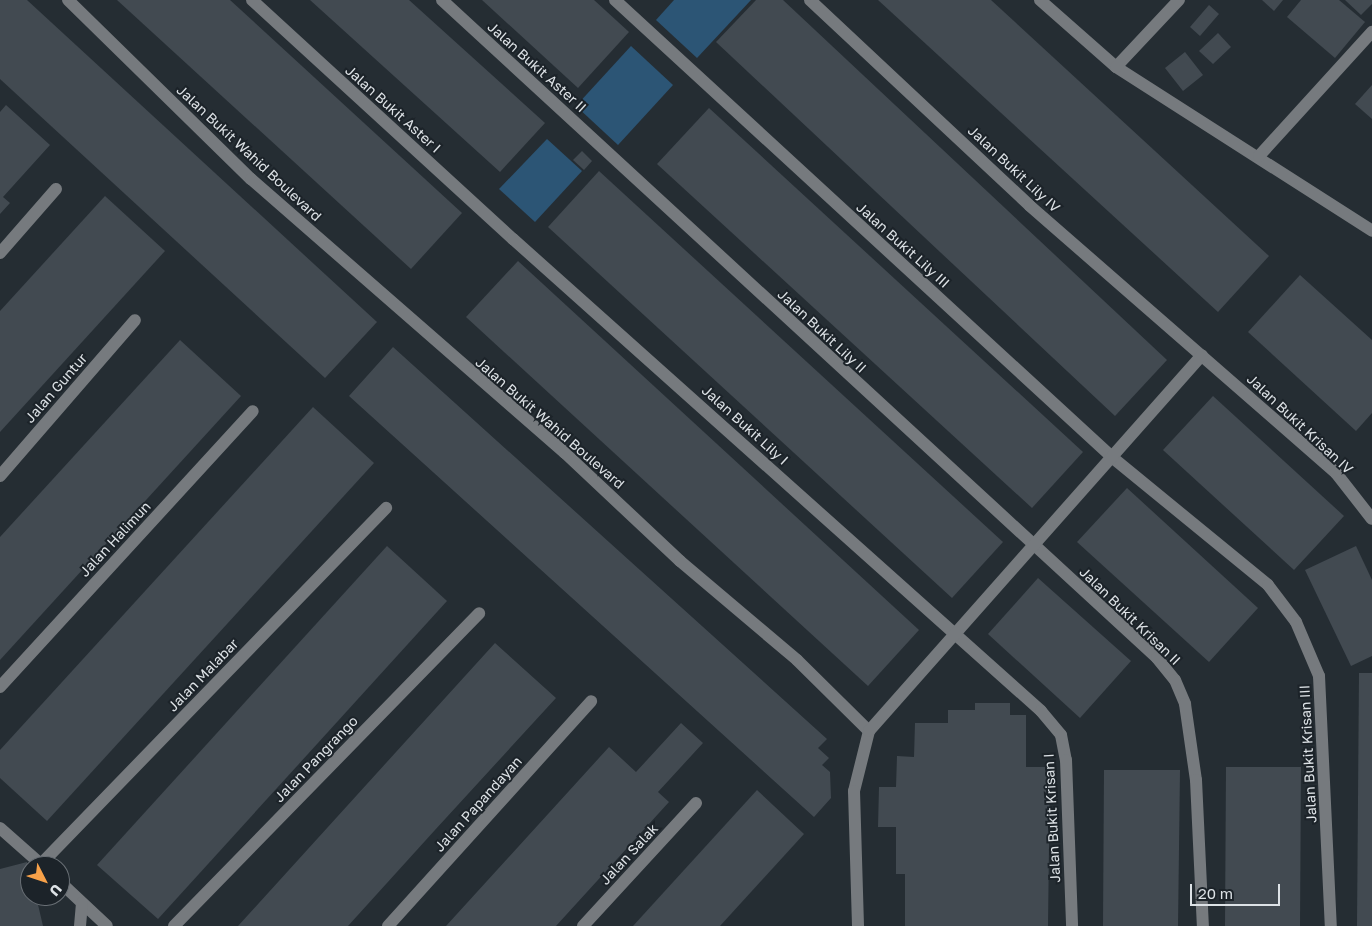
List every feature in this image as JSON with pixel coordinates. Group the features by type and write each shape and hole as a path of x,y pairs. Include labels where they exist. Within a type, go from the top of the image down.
{"street":[{"name":"Jalan Bukit Wahid Boulevard","path":"68,0 251,179 565,453 680,561 798,660 869,731"},
{"name":"Jalan Bukit Aster I","path":"252,0 513,239"},
{"name":"Jalan Bukit Aster II","path":"442,0 590,136"},
{"name":"Jalan Bukit Lily III","path":"615,0 1114,458"},
{"name":"Jalan Bukit Lily IV","path":"810,0 1030,206 1202,355"},
{"path":"1040,0 1116,67 1259,156 1372,231"},
{"path":"1116,67 1179,0"},
{"path":"1259,156 1372,32"},
{"name":"Jalan Bukit Lily II","path":"590,136 1035,547"},
{"path":"0,253 56,189"},
{"name":"Jalan Bukit Lily I","path":"513,239 955,635"},
{"name":"Jalan Guntur","path":"0,476 135,320"},
{"path":"858,926 854,790 869,731 1114,458 1202,355"},
{"name":"Jalan Bukit Krisan IV","path":"1202,355 1336,473 1372,519"},
{"name":"Jalan Halimun","path":"0,687 253,411"},
{"name":"Jalan Bukit Krisan III","path":"1114,458 1268,585 1296,622 1319,676 1331,926"},
{"name":"Jalan Malabar","path":"51,856 386,508"},
{"name":"Jalan Bukit Krisan II","path":"1035,547 1157,658 1175,680 1184,704 1196,780 1204,926"},
{"name":"Jalan Pangrango","path":"174,926 479,613"},
{"name":"Jalan Bukit Krisan I","path":"955,635 1041,710 1061,735 1066,760 1072,926"},
{"name":"Jalan Papandayan","path":"388,926 591,701"},
{"name":"Jalan Salak","path":"583,926 696,803"},
{"path":"0,828 32,856"},
{"path":"70,892 108,926"},
{"path":"80,926 82,903"}],"shaded area":[{"path":"674,0 751,0 697,58 656,20"},
{"path":"631,46 673,85 618,145 576,106"},
{"path":"547,139 582,171 535,222 499,189"}],"building":[{"path":"0,0 27,0 377,322 325,378 0,79"},
{"path":"117,0 230,0 462,213 411,269"},
{"path":"310,0 409,0 545,123 500,172"},
{"path":"482,0 594,0 629,32 578,88"},
{"path":"756,0 783,0 1167,360 1115,416 716,42"},
{"path":"878,0 991,0 1269,256 1218,312"},
{"path":"1262,0 1283,0 1274,11"},
{"path":"1301,0 1339,0 1365,22 1335,58 1287,17"},
{"path":"1345,0 1372,0 1372,4 1361,15"},
{"path":"1209,5 1219,14 1200,36 1190,27"},
{"path":"1218,33 1231,47 1213,64 1199,51"},
{"path":"1185,52 1203,75 1183,91 1165,68"},
{"path":"1372,85 1372,119 1355,104"},
{"path":"6,105 50,145 3,197 10,203 0,214 0,112"},
{"path":"709,108 1083,452 1032,508 657,164"},
{"path":"582,151 592,161 584,170 573,160"},
{"path":"599,171 1003,542 952,598 548,227"},
{"path":"105,196 165,251 0,432 0,311"},
{"path":"518,261 919,630 868,686 466,317"},
{"path":"1300,275 1372,340 1372,413 1356,431 1248,332"},
{"path":"180,340 241,396 0,660 0,537"},
{"path":"393,347 827,739 818,748 829,758 822,765 830,772 831,798 814,817 349,396"},
{"path":"1213,396 1344,516 1294,570 1163,450"},
{"path":"313,407 374,463 47,821 0,778 0,750"},
{"path":"1127,488 1258,608 1209,662 1077,542"},
{"path":"387,546 447,601 158,919 97,865"},
{"path":"1356,546 1372,580 1372,656 1351,666 1305,570"},
{"path":"1038,578 1131,661 1080,718 988,634"},
{"path":"495,643 556,698 348,926 238,926"},
{"path":"1359,673 1372,673 1372,926 1357,926"},
{"path":"975,703 1010,703 1010,715 1026,715 1026,767 1050,767 1048,926 905,926 905,874 896,874 896,827 878,827 879,787 896,787 897,756 914,757 915,723 948,723 948,710 975,710"},
{"path":"681,723 703,743 658,792 669,802 556,926 446,926 609,747 636,772"},
{"path":"1226,767 1301,767 1300,926 1225,926"},
{"path":"1104,770 1180,770 1178,926 1103,926"},
{"path":"757,790 804,834 720,926 633,926"},
{"path":"20,864 20,906 38,906 43,926 0,926 0,869"}]}
